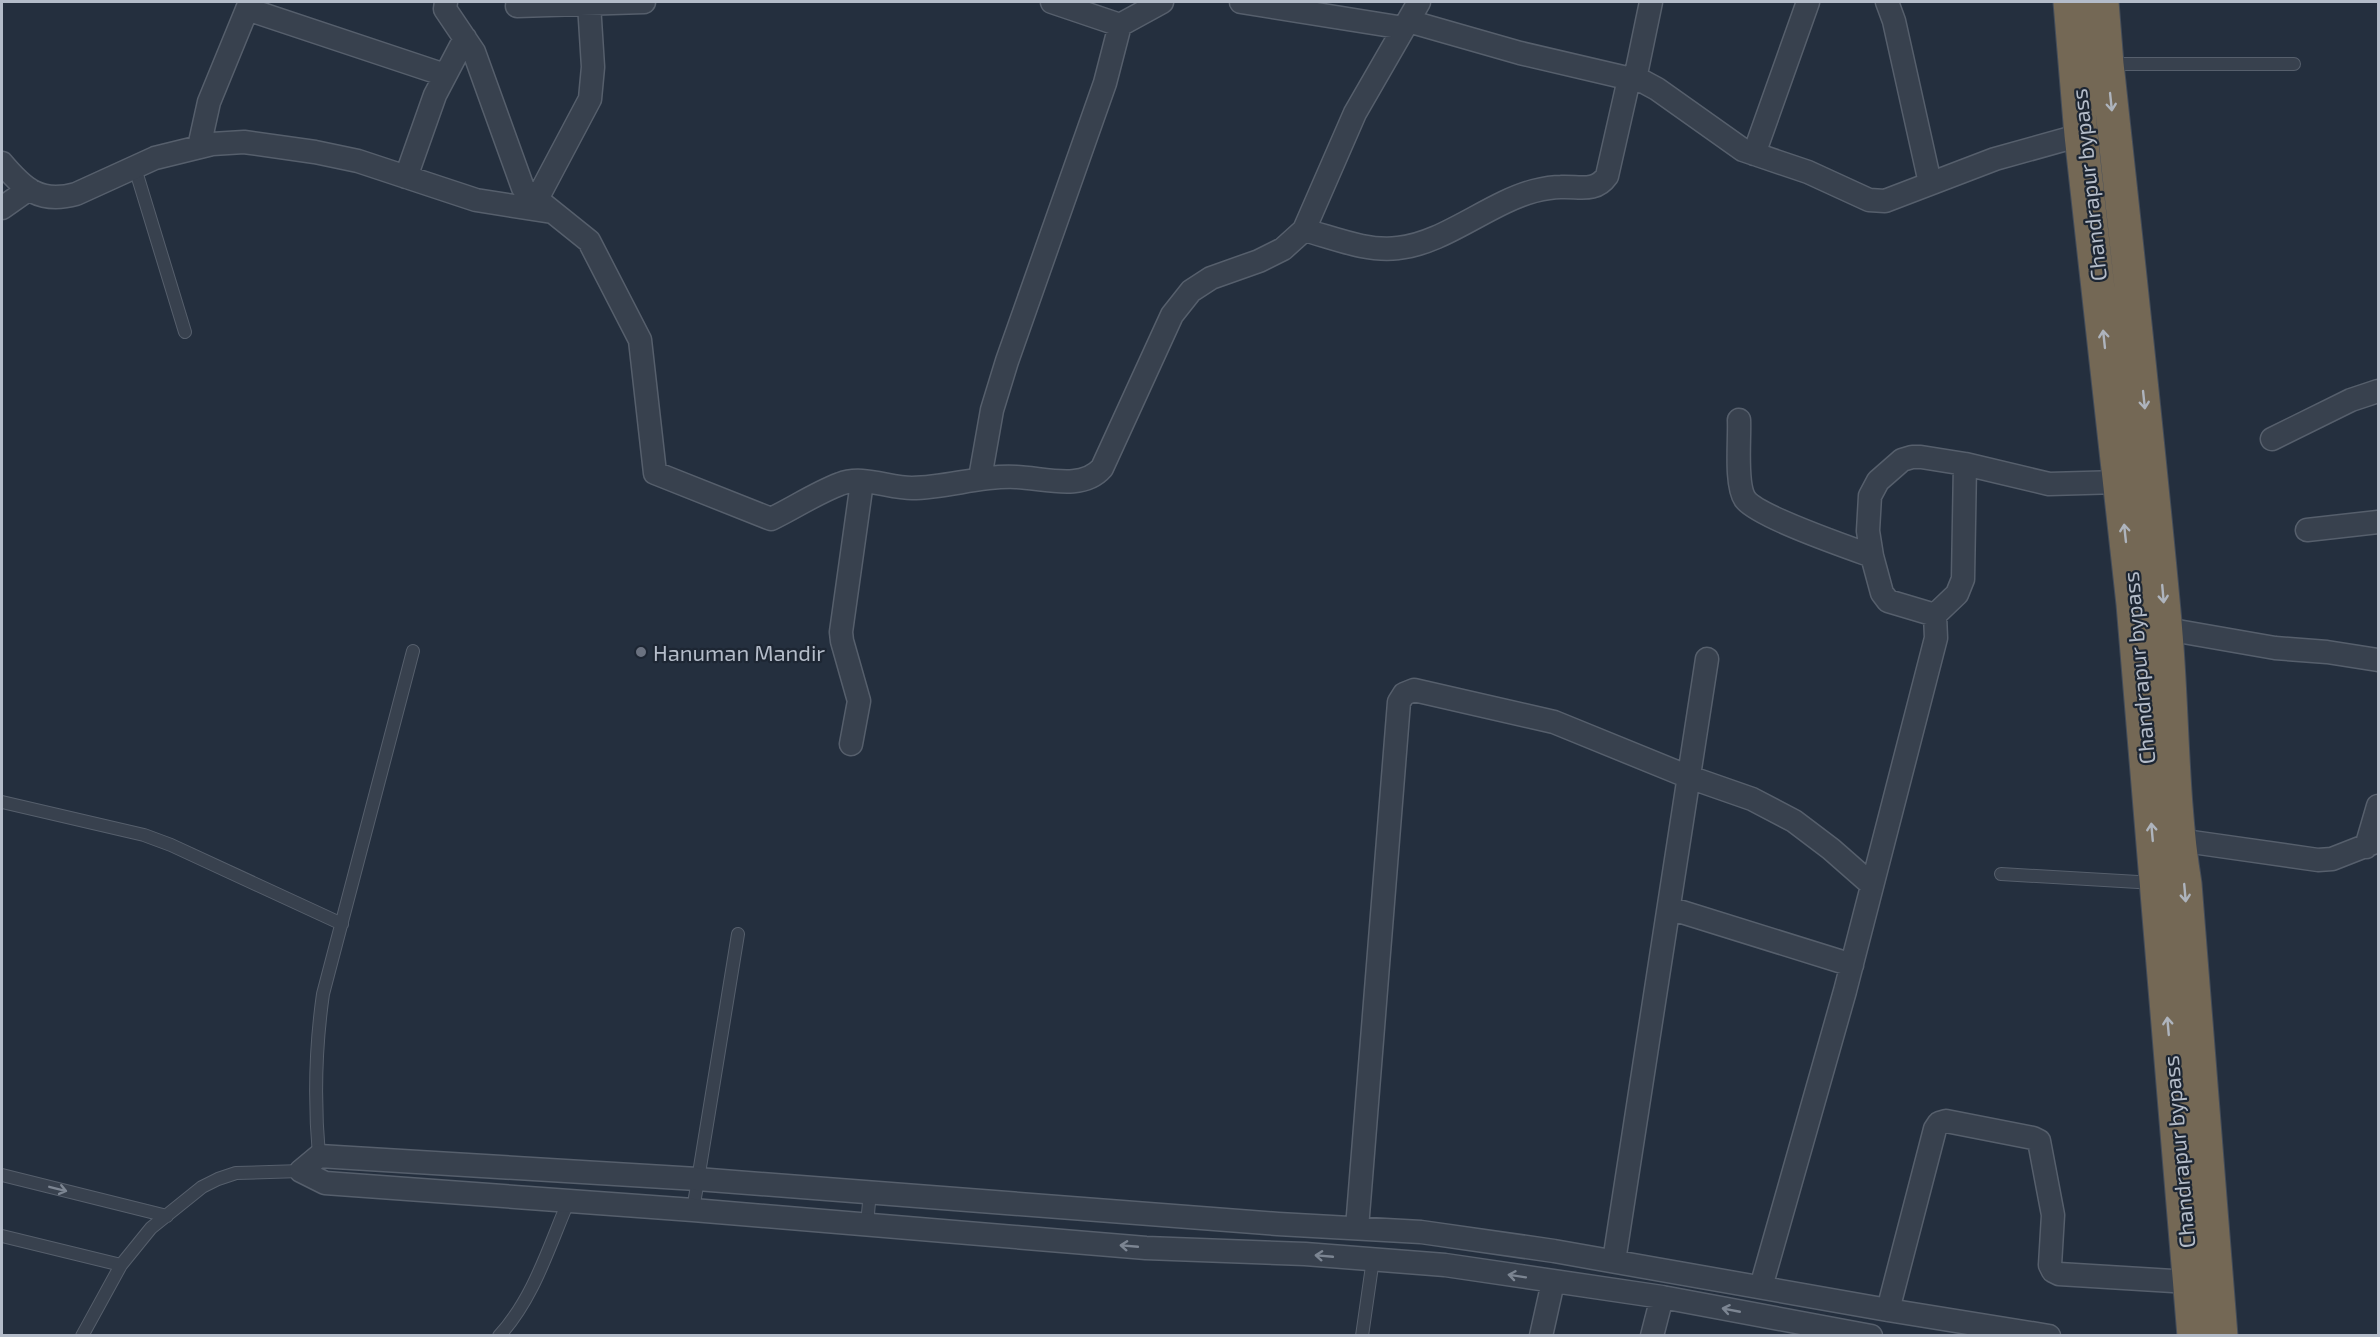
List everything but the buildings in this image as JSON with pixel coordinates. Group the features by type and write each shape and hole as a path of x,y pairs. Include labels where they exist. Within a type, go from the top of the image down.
{"highway":[{"name":"Chandrapur bypass","path":"2070,2 2081,135 2120,482 2157,883 2194,1335"},
{"name":"Chandrapur bypass","path":"2102,2 2166,629 2178,840 2186,896 2221,1335"}],"street":[{"path":"446,2 445,9 474,52 523,188 589,241 640,340 655,473 771,519 842,483 862,482 916,488 1006,476 1078,482 1097,474 1172,315 1191,291 1211,278 1283,249 1304,230 1355,113 1410,17"},
{"path":"517,6 644,2"},
{"path":"1052,2 1120,26"},
{"path":"980,478 992,410 1007,361 1105,83 1120,26 1162,2"},
{"path":"1241,2 1410,17 1520,53 1652,85 1736,146 1808,172 1877,202 1995,159 2081,135"},
{"path":"1304,230 1364,246 1381,249 1400,248 1423,242 1533,192 1559,187 1591,188 1601,184 1606,176 1652,2"},
{"path":"1754,154 1808,2"},
{"path":"1887,2 1894,21 1930,183"},
{"path":"545,206 590,99 593,67 589,4"},
{"path":"200,147 209,102 248,5 446,75"},
{"path":"406,177 423,125 465,38"},
{"path":"2,163 14,178 29,189 51,198 64,197 76,194 155,159 212,144 244,142 315,152 358,161 476,200 545,206"},
{"path":"2,208 29,189"},
{"path":"2272,439 2351,400 2379,391"},
{"path":"1739,420 1740,486 1744,498 1767,515 1872,556"},
{"path":"1935,615 1888,601 1882,593 1872,556 1868,531 1870,496 1878,481 1902,460 1912,457 1965,464 2049,484 2120,482"},
{"path":"1761,1287 1852,965 1936,638 1935,615 1957,594 1963,579 1965,464"},
{"path":"851,744 859,701 841,632 862,482"},
{"path":"2307,530 2379,522"},
{"path":"2166,629 2275,648 2327,652 2379,660"},
{"path":"1614,1261 1707,659"},
{"path":"1357,1228 1399,702 1404,694 1414,690 1554,722 1689,777 1752,799 1794,821 1832,849 1872,885"},
{"path":"2178,840 2318,860 2332,859 2372,844 2379,806"},
{"path":"1669,908 1852,965"},
{"path":"1888,1310 1935,1129 1939,1123 1946,1121 2039,1141 2053,1215 2050,1265 2054,1271 2059,1274 2189,1282"},
{"path":"1871,1335 1767,1326 1662,1298 1445,1265 1305,1254 1146,1248 569,1200 325,1183 301,1171 319,1156 697,1179 1278,1224 1421,1232 1614,1261 1888,1310 2049,1335"},
{"path":"1541,1335 1553,1282"},
{"path":"1652,1335 1662,1298"}],"lane":[{"path":"2107,64 2294,64"},
{"path":"135,168 184,332"},
{"path":"319,1156 314,1098 318,1027 323,994 413,651"},
{"path":"2,802 144,835 171,845 342,924"},
{"path":"2001,874 2157,883"},
{"path":"693,1210 738,934"},
{"path":"82,1335 121,1265 152,1228 202,1187 236,1173 301,1171"},
{"path":"2,1175 167,1216"},
{"path":"867,1224 870,1192"},
{"path":"499,1335 528,1297 569,1200"},
{"path":"2,1236 121,1265"},
{"path":"1362,1335 1373,1259"}],"place":[{"name":"Hanuman Mandir","path":"641,652"}]}
